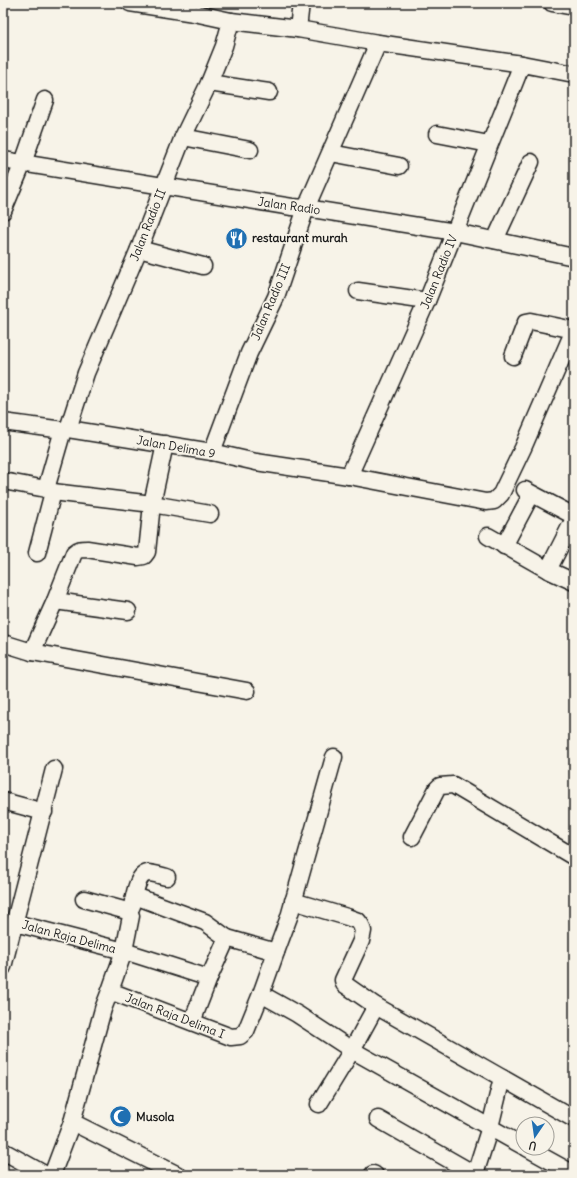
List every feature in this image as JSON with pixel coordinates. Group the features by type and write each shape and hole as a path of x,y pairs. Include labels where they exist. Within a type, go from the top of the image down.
{"street":[{"path":"130,3 194,8 232,21 298,29 378,43 522,64 574,74"},
{"path":"298,29 301,3"},
{"path":"552,3 574,7"},
{"name":"Jalan Radio II","path":"37,553 50,491 66,430 86,373 139,249 183,137 209,83 232,21"},
{"name":"Jalan Radio III","path":"212,452 249,353 276,297 306,208 378,43"},
{"name":"Jalan Radio IV","path":"348,476 427,302 522,64"},
{"path":"209,83 269,92"},
{"path":"3,211 23,163 45,100"},
{"path":"437,134 489,144"},
{"path":"183,137 250,150"},
{"path":"331,153 399,166"},
{"name":"Jalan Radio","path":"3,160 284,206 306,208 455,232 574,257"},
{"path":"495,240 531,162"},
{"path":"139,249 203,266"},
{"path":"358,291 427,302"},
{"path":"513,356 526,322 531,321 574,330"},
{"name":"Jalan Delima 9","path":"3,422 165,444 212,452 256,462 348,476 486,502 494,501 501,494 574,330"},
{"path":"32,652 56,601 74,554 80,549 138,557 144,556 147,552 152,504 165,444"},
{"path":"3,481 50,491 152,504 210,514"},
{"path":"504,546 528,493 574,516"},
{"path":"548,570 574,519"},
{"path":"488,536 548,570 574,582"},
{"path":"56,601 128,611"},
{"path":"3,643 32,652 247,691"},
{"name":"Jalan Raja Delima I","path":"110,991 231,1037 240,1036 246,1031 261,994 293,901 334,757"},
{"path":"3,967 54,770"},
{"path":"412,837 437,789 440,786 453,785 574,857"},
{"path":"3,801 44,812"},
{"path":"52,1175 72,1122 103,1009 124,951 130,913 139,880 148,873 167,877"},
{"path":"135,896 205,922 227,938 276,952"},
{"path":"84,899 130,913"},
{"path":"293,901 347,916 358,921 361,925 363,931 360,941 343,980 347,986 376,1006 574,1119"},
{"name":"Jalan Raja Delima","path":"15,923 124,951 208,978"},
{"path":"192,1022 208,978 227,938"},
{"path":"261,994 297,1014 352,1050 515,1141"},
{"path":"319,1104 352,1050 376,1006"},
{"path":"378,1119 475,1175 490,1127 502,1078"},
{"path":"72,1122 178,1175"},
{"path":"3,1151 37,1173"},
{"path":"541,1156 574,1174"}],"place":[{"name":"restaurant murah","path":"237,238"},
{"name":"Musola","path":"120,1117"}]}
